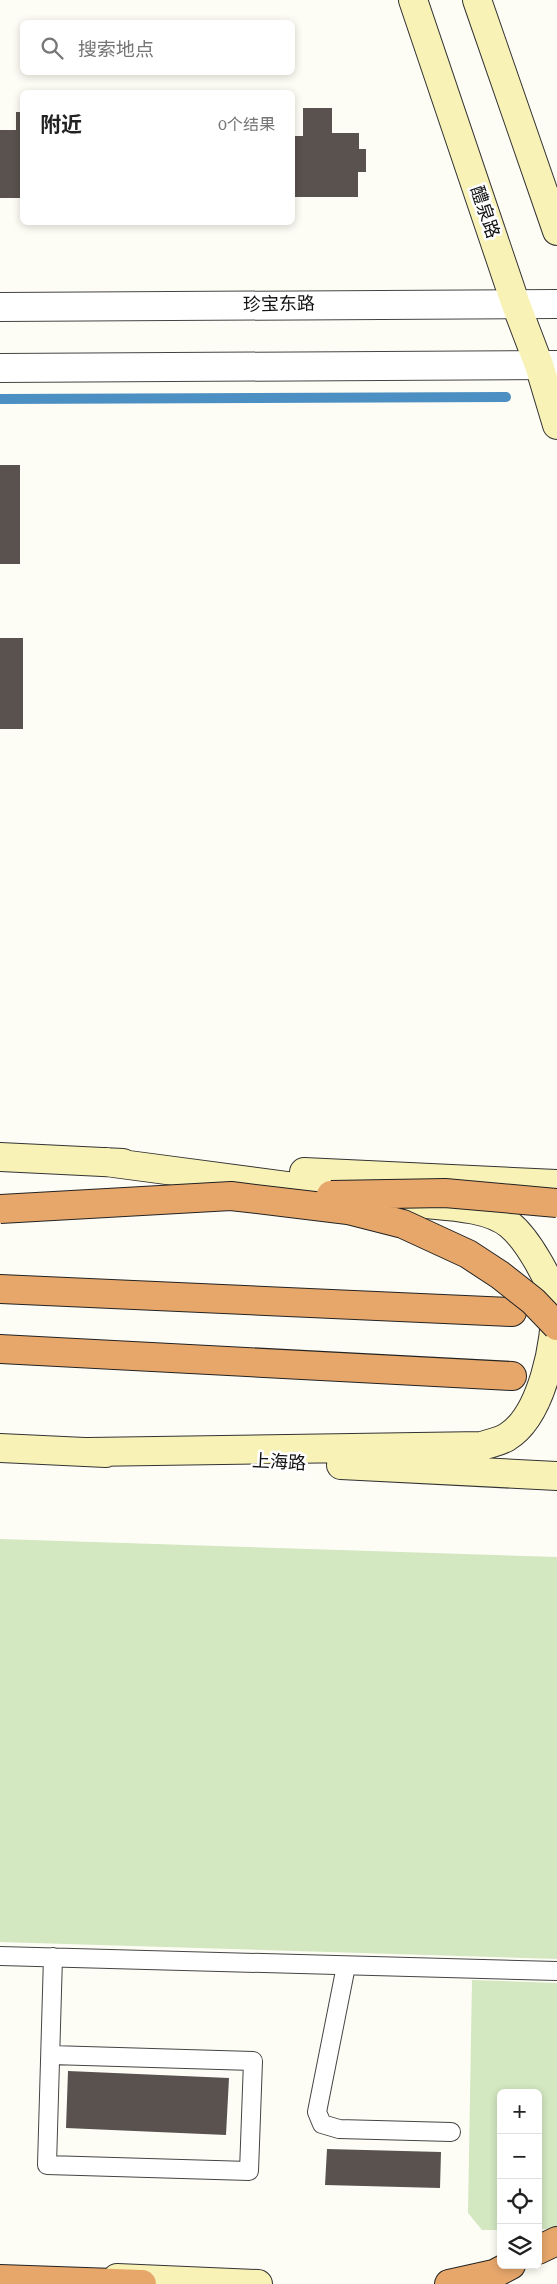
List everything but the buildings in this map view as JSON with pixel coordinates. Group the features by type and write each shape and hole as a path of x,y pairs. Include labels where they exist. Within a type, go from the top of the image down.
{"highway":[{"path":"0,1209 231,1196 445,1193 557,1203"},
{"path":"231,1196 348,1210 403,1224 468,1254 500,1275 533,1301 557,1326"},
{"path":"0,1288 512,1312"},
{"path":"0,1348 512,1376"},
{"path":"542,2248 557,2240"},
{"path":"448,2284 494,2274 503,2269"},
{"path":"0,2279 142,2284"}],"main road":[{"name":"醴泉路","path":"413,0 515,302 548,365 557,425"},
{"path":"477,0 557,231"},
{"path":"0,1157 557,1184"},
{"path":"88,1452 482,1446 506,1438 519,1427 534,1404 544,1380 553,1349 555,1302 543,1269 529,1246 509,1224 481,1211 106,1162"},
{"name":"上海路","path":"0,1448 557,1476"},
{"path":"0,2273 258,2284"}],"street":[{"name":"珍宝东路","path":"0,307 515,302 557,304"},
{"path":"0,368 548,365"}],"lane":[{"path":"0,1956 557,1971"},
{"path":"50,2055 252,2061 249,2171 47,2165 50,2055 53,1957"},
{"path":"346,1966 317,2112 322,2124 339,2129 451,2132"}],"green space":[{"path":"0,1539 557,1557 557,1959 0,1942"},
{"path":"472,1980 557,1983 557,2229 542,2229 542,2089 497,2089 497,2230 482,2230 468,2213"}],"waterway":[{"path":"0,399 506,397"}]}
